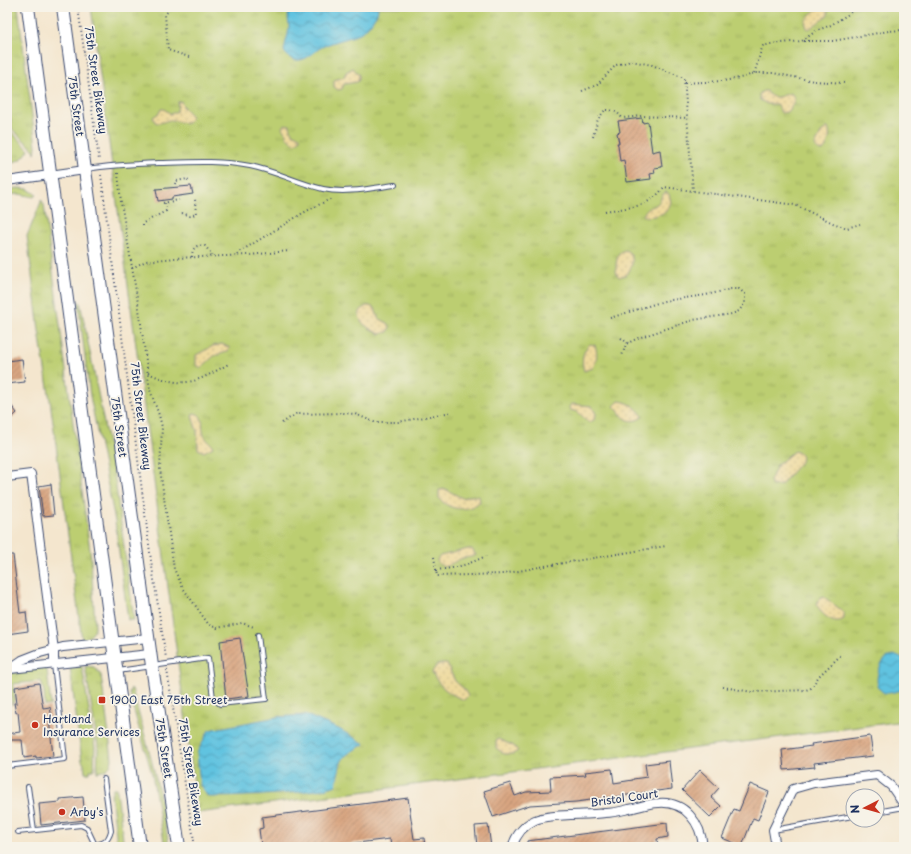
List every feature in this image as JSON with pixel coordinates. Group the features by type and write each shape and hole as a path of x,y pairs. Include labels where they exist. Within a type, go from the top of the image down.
{"main road":[{"path":"28,7 140,847"},
{"name":"75th Street","path":"63,7 151,660 179,847"}],"street":[{"path":"7,181 84,170"},
{"path":"7,478 31,474 54,650 54,664"},
{"path":"8,669 22,660 40,653 63,647 148,638"},
{"path":"8,669 114,658 151,660"},
{"path":"776,847 773,830 792,789 814,783 877,775 891,786 904,806"},
{"name":"Bristol Court","path":"512,847 519,833 526,825 536,820 546,817 604,814 660,802 680,807 695,820 700,830 703,847"}],"lane":[{"path":"84,170 100,167 194,161 233,164 258,168 299,183 324,189 340,190 395,185"},
{"path":"116,671 151,660 208,658 213,698 220,704 266,699 258,635"},
{"path":"7,766 65,759 54,664"},
{"path":"78,847 105,843 109,839 111,831 104,779"},
{"path":"28,787 34,830"},
{"path":"885,810 904,806"},
{"path":"773,830 845,817"},
{"path":"18,832 81,825 87,828 95,845"}],"path":[{"name":"75th Street Bikeway","path":"78,7 98,156"},
{"path":"181,7 170,8 165,15 168,50 189,57"},
{"path":"802,41 816,31 831,25 848,15 857,7"},
{"path":"754,73 763,46 802,41 833,41 889,31 904,30"},
{"path":"582,91 597,85 616,65 631,61 652,64 684,78 693,191"},
{"path":"685,83 724,81 745,77 754,73 773,73 814,82 845,83"},
{"path":"593,137 598,119 605,110 612,110 620,114 622,118 642,116 688,118"},
{"path":"117,166 120,202 132,268 150,390 162,427 160,469 174,569 183,588 209,625 217,628 242,623 254,627 258,635"},
{"name":"75th Street Bikeway","path":"102,179 151,560 165,654"},
{"path":"175,184 176,181 188,179 188,181"},
{"path":"605,211 643,205 658,195 664,186 795,205 847,228 860,224"},
{"path":"237,255 241,251 303,213 332,198 340,190"},
{"path":"182,213 190,216 196,214 195,199"},
{"path":"143,226 143,223 166,211 164,203 179,200"},
{"path":"192,257 193,249 196,246 201,245 205,246 213,256"},
{"path":"132,268 146,261 289,250"},
{"path":"610,318 664,301 706,295 731,288 739,289 745,294 745,303 739,311 732,314 693,320 638,338 626,344 622,356"},
{"path":"622,338 628,343"},
{"path":"148,373 179,384 204,378 230,363"},
{"path":"282,423 296,414 343,413 355,414 374,422 398,422 452,412"},
{"path":"434,557 437,576 504,574 539,566 666,546"},
{"path":"436,570 465,566 486,556"},
{"path":"723,687 752,692 806,690 811,688 820,676 841,655"},
{"name":"75th Street Bikeway","path":"168,676 195,847"}],"green space":[{"path":"7,7 18,7 36,146 35,154 35,151 12,129 7,90"},
{"path":"91,7 904,7 904,721 198,813"},
{"path":"7,108 10,130 29,150 20,160 7,163"},
{"path":"7,189 28,189 37,195 34,197 19,194 7,195"},
{"path":"41,199 44,205 91,558 95,626 91,635 82,640 27,236"},
{"path":"78,302 80,302 115,479 134,620 128,620 115,521 90,396"},
{"path":"82,666 95,747 94,770 90,770 90,773 85,773 84,764 82,761 70,668"},
{"path":"85,666 94,667 101,675 112,759 108,768 97,772 98,747"},
{"path":"44,667 47,670 51,705 45,706 44,692 41,681 13,684 15,699 12,705 8,674"},
{"path":"131,688 158,787 169,847 165,847 152,774 129,693"},
{"path":"113,788 116,788 117,791 124,847 111,847 116,839 111,795"}],"sand":[{"path":"823,7 828,9 828,15 809,29 807,28 805,22 808,17"},
{"path":"353,68 359,75 359,80 357,82 344,84 342,89 338,90 334,87 334,80 344,77 346,72"},
{"path":"764,91 767,91 775,97 791,93 794,97 794,103 787,112 781,113 777,104 767,104 760,100 759,95"},
{"path":"181,101 184,108 190,114 191,119 188,123 171,120 159,123 155,122 153,117 159,113 161,109 164,109 171,114 177,111 178,102"},
{"path":"284,124 290,125 292,133 300,137 300,140 295,144 287,138 282,128"},
{"path":"828,128 829,131 829,140 825,149 820,151 815,145 821,133"},
{"path":"666,192 669,194 671,202 668,210 656,216 643,216 646,210 658,203 663,194"},
{"path":"625,250 631,255 632,265 626,275 619,277 616,272 617,260 620,252"},
{"path":"366,306 375,308 378,318 388,323 390,327 388,332 380,334 362,323 359,314"},
{"path":"222,344 230,348 227,352 214,356 201,368 196,365 196,355 213,346"},
{"path":"590,344 595,345 597,351 596,360 593,368 584,371 583,356 585,350"},
{"path":"619,401 626,402 635,407 642,415 641,418 632,421 622,416 614,406"},
{"path":"571,404 592,406 596,414 595,419 589,423 578,412 570,410 569,407"},
{"path":"194,413 201,417 204,434 213,447 204,452 198,449 197,431 192,416"},
{"path":"794,451 800,453 802,456 801,462 781,485 772,486 770,481 777,465"},
{"path":"445,489 462,498 479,496 480,502 464,509 453,508 448,506 439,498 439,490"},
{"path":"472,549 476,555 460,559 444,567 438,563 437,559 440,556"},
{"path":"824,597 844,612 844,619 840,621 832,620 821,612 817,604 819,599"},
{"path":"440,664 447,664 455,681 464,689 468,696 464,700 445,689 438,682 432,672 436,666"},
{"path":"498,739 514,746 518,751 513,754 504,754 496,748 496,740"}],"water":[{"path":"293,7 378,7 378,12 369,25 358,34 322,47 306,58 295,60 290,58 284,51 289,28 288,14"},
{"path":"894,655 904,661 904,690 885,693 878,686 877,681 879,670 884,660"},
{"path":"306,715 339,729 365,744 350,752 343,759 339,768 336,785 323,789 300,792 254,796 208,797 200,785 197,753 209,730 277,717"}],"building":[{"path":"642,118 643,123 648,122 652,152 660,150 662,167 654,168 655,173 650,174 651,179 627,182 624,160 620,161 617,143 619,143 617,133 620,132 618,121"},
{"path":"191,186 193,194 158,201 156,189"},
{"path":"22,359 25,382 7,384 7,361"},
{"path":"7,400 17,413 7,422"},
{"path":"51,484 54,515 43,516 39,486"},
{"path":"7,555 13,555 20,613 26,612 28,631 7,634"},
{"path":"240,638 249,696 226,699 220,641"},
{"name":"Hartland Insurance Services","path":"39,683 43,708 50,707 52,719 49,719 53,756 24,758 22,740 7,740 7,734 20,732 18,712 16,713 14,703 17,703 15,687"},
{"path":"870,736 873,756 814,763 815,767 784,770 782,750 812,746 811,744"},
{"path":"669,761 672,789 576,802 530,805 493,817 484,791 510,783 515,796 526,792 551,791 550,777 586,775 585,772 612,769 614,783 633,780 647,777 645,764"},
{"path":"700,770 719,788 711,797 721,806 710,817 682,790"},
{"path":"750,784 769,792 758,820 753,818 742,846 722,838 734,809 739,811"},
{"name":"Arby's","path":"83,797 85,820 41,825 39,804 60,802 60,799"},
{"path":"408,798 414,839 424,838 425,847 391,847 390,839 324,847 266,847 266,844 261,845 259,829 263,828 262,817"},
{"path":"667,823 668,837 657,839 658,847 527,847 527,841"},
{"path":"488,825 491,847 477,847 475,826"}],"place":[{"name":"1900 East 75th Street","path":"102,700"},
{"name":"Hartland Insurance Services","path":"35,725"},
{"name":"Arby's","path":"62,812"}]}
